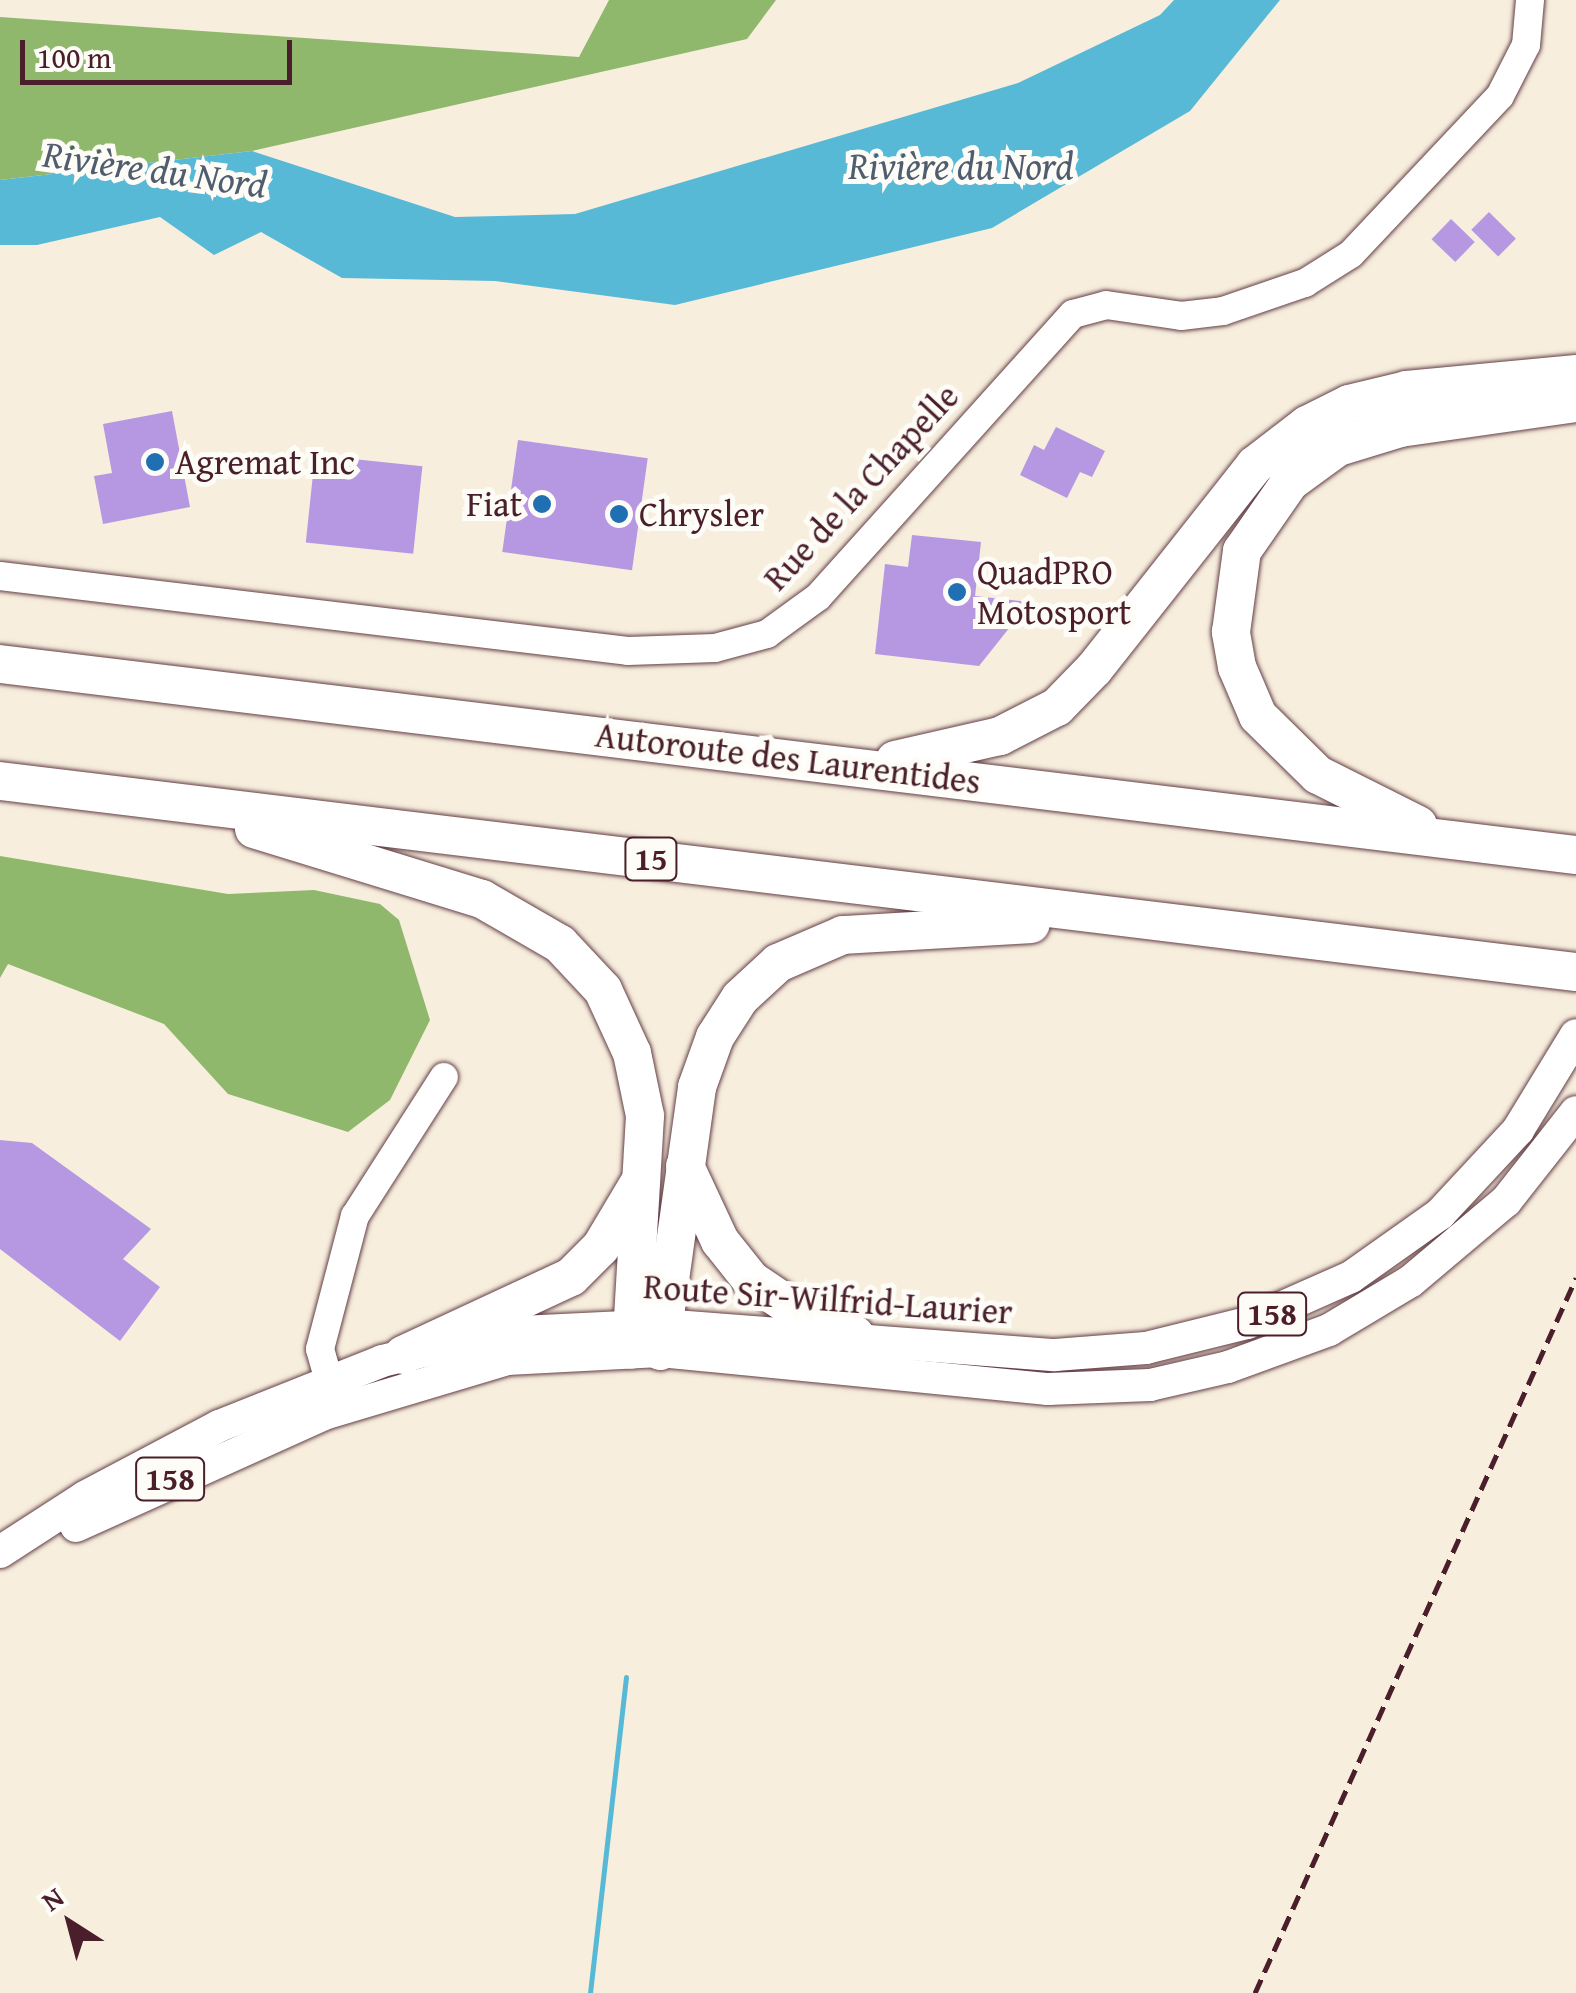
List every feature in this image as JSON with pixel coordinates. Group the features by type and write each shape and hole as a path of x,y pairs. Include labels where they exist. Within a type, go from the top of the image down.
{"highway":[{"path":"863,767 1000,736 1057,707 1094,670 1254,465 1321,417 1407,390 1570,377"},
{"path":"1448,840 1318,776 1268,730 1250,701 1233,649 1236,567 1266,508 1300,472 1338,447 1570,377"},
{"name":"Autoroute des Laurentides","path":"0,664 1576,856"},
{"name":"15","path":"0,781 1572,972"},
{"path":"161,800 449,886 509,912 560,944 603,990 632,1053 645,1116 642,1179 646,1337"},
{"path":"646,1337 685,1166 697,1087 715,1037 753,984 794,954 825,940 887,929 1142,919"},
{"path":"685,1166 720,1240 750,1280 796,1311 855,1335"},
{"path":"403,1355 571,1277 601,1247 642,1179"}],"main road":[{"name":"Route Sir-Wilfrid-Laurier","path":"0,1572 403,1355 500,1334 855,1335 1078,1354 1200,1337 1300,1303 1394,1250 1461,1195 1526,1119 1576,1034"},
{"name":"Route Sir-Wilfrid-Laurier","path":"0,1552 165,1452 332,1395 496,1361 646,1337 1048,1389 1150,1385 1228,1368 1329,1330 1411,1281 1506,1201 1576,1112"}],"street":[{"name":"Rue de la Chapelle","path":"0,576 628,652 715,648 766,634 806,608 1073,314 1106,305 1203,315 1305,283 1351,254 1500,96 1526,45 1530,0"},
{"path":"332,1395 322,1334 355,1216 444,1077"}],"green space":[{"path":"609,0 776,0 747,39 252,151 0,180 0,17 579,57"},
{"path":"0,856 228,894 314,890 380,904 399,920 430,1020 390,1100 348,1132 228,1094 164,1024 8,964 0,978"}],"water":[{"name":"Rivière du Nord","path":"1174,0 1280,0 1190,111 992,228 675,305 495,281 342,278 261,232 214,255 160,217 37,245 0,245 0,180 252,151 455,217 575,214 1018,83 1160,15"}],"building":[{"path":"1489,212 1516,239 1498,257 1471,230"},
{"path":"1451,219 1475,242 1455,262 1432,239"},
{"path":"172,411 190,507 103,524 94,476 112,473 103,424"},
{"path":"1056,427 1105,451 1092,477 1080,472 1067,498 1020,475 1034,445 1044,450"},
{"path":"518,440 648,458 632,570 502,552"},
{"path":"315,455 422,466 413,554 306,543"},
{"path":"912,535 981,542 975,596 1030,602 979,666 875,654 885,564 908,567"},
{"path":"0,1140 32,1143 151,1229 123,1259 160,1287 120,1341 0,1249"}],"waterway":[{"path":"590,1993 626,1677"}],"railway":[{"path":"1255,1993 1576,1278"}],"place":[{"name":"Agremat Inc","path":"155,462"},
{"name":"Fiat","path":"542,504"},
{"name":"Chrysler","path":"619,514"},
{"name":"QuadPRO Motosport","path":"957,592"}]}
